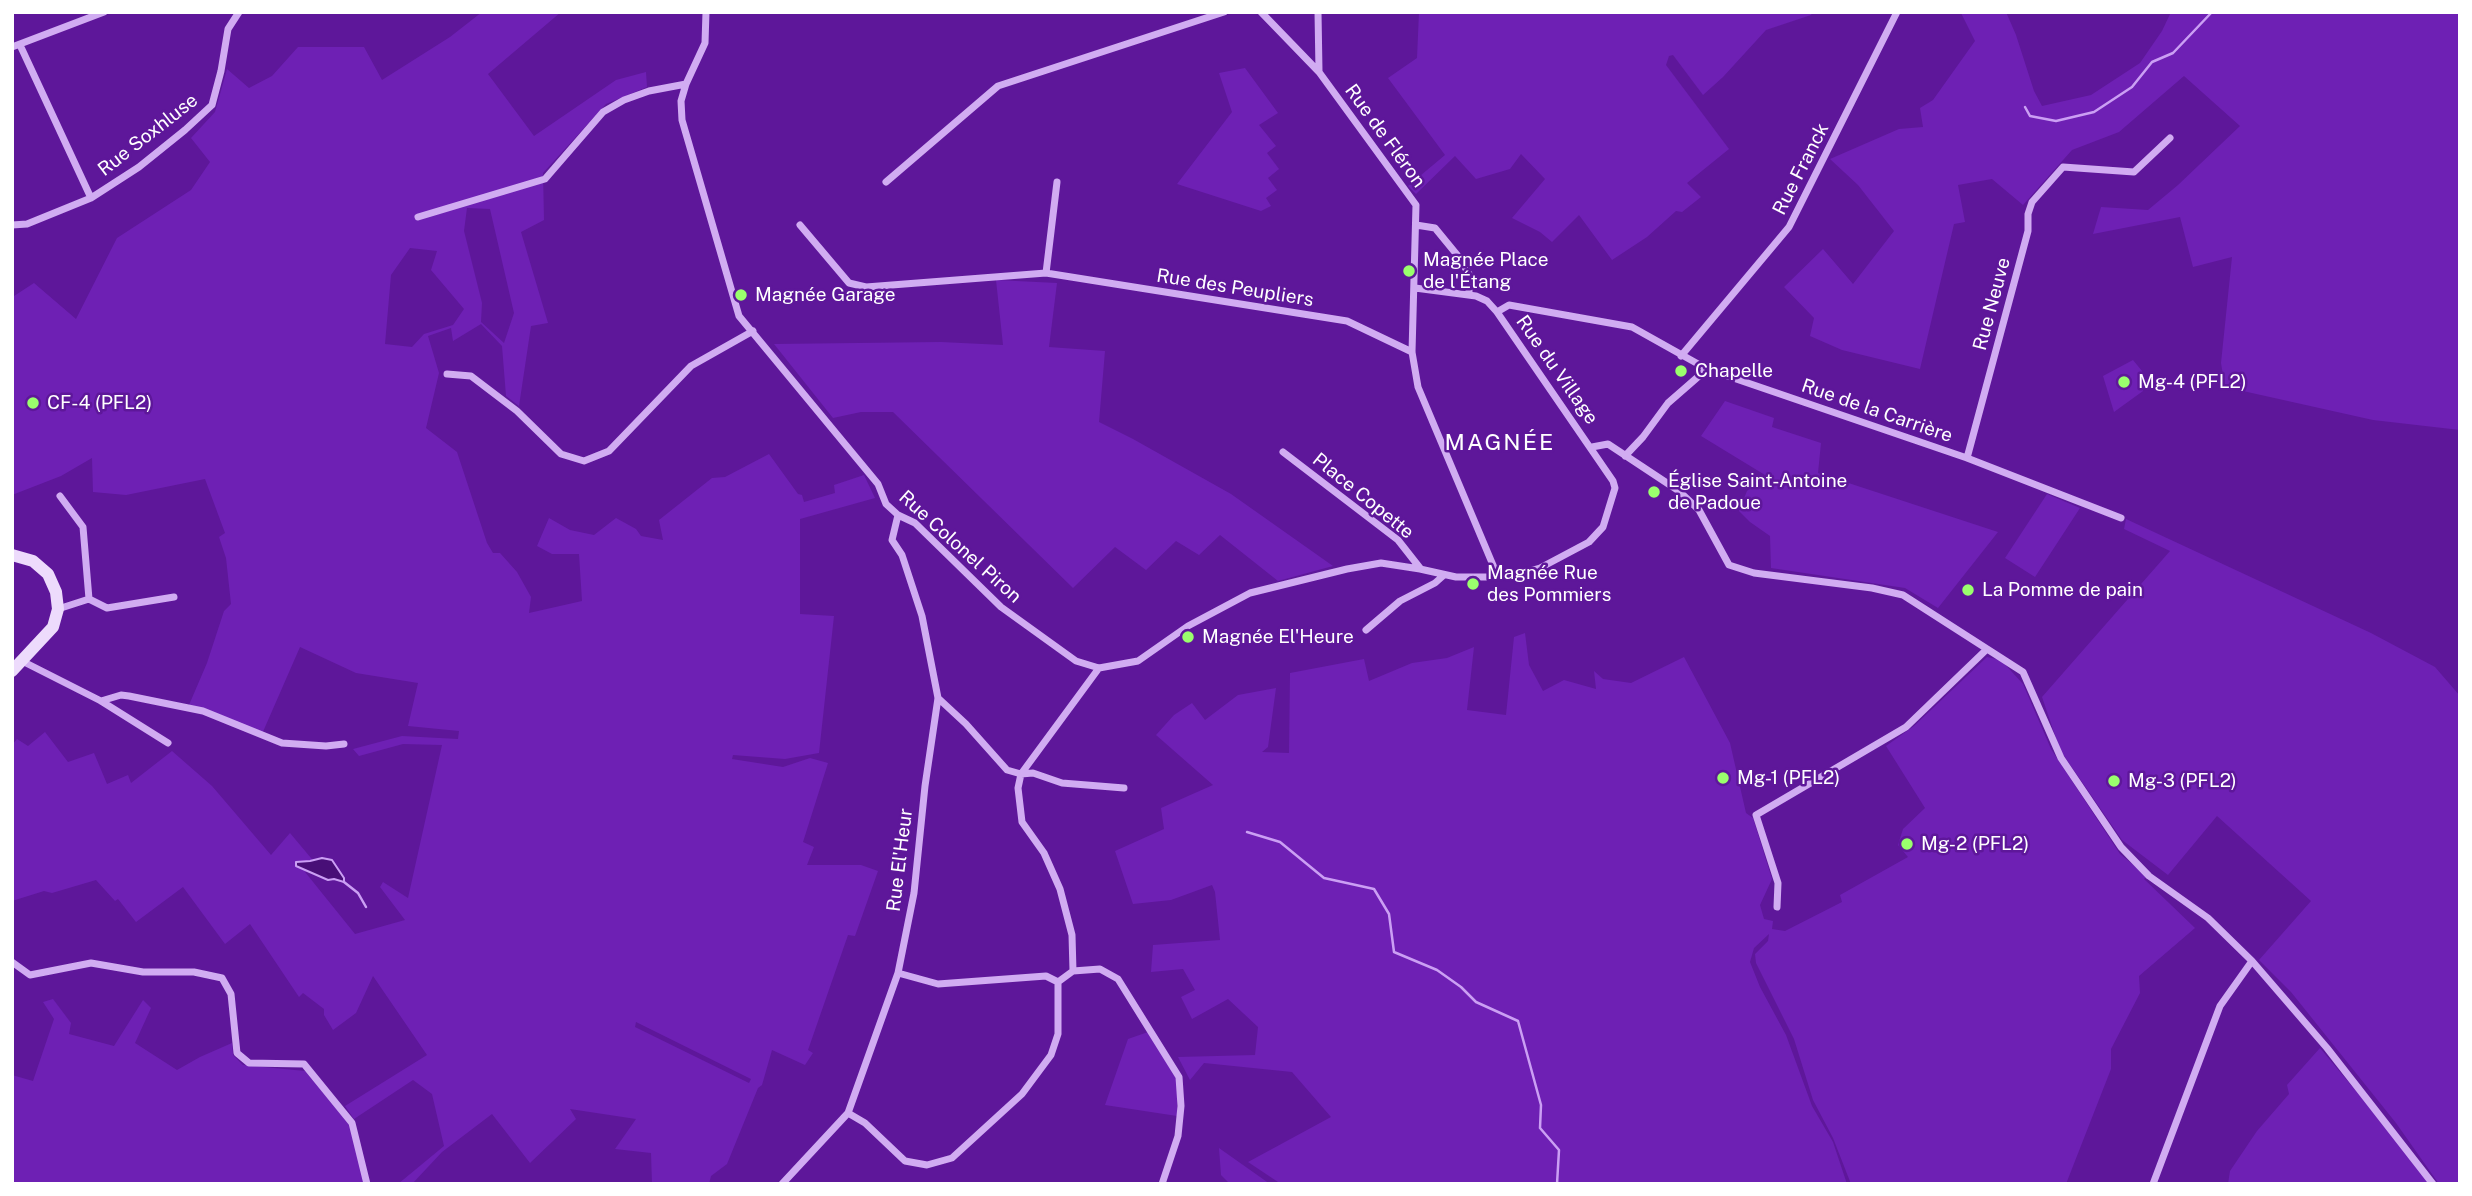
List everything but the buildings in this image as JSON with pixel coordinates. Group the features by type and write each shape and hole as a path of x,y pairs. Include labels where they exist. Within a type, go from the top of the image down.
{"street":[{"path":"91,198 16,46 104,12"},
{"name":"Rue Soxhluse","path":"12,225 27,224 91,198 139,167 185,130 212,104 228,29 239,12"},
{"name":"Rue Colonel Piron","path":"706,12 705,43 686,84 681,102 682,120 739,316 878,484 886,504 898,515 915,523 1001,607 1076,661 1099,668"},
{"path":"886,182 998,86 1224,12"},
{"name":"Rue de Fléron","path":"1261,12 1319,72 1416,205 1412,352 1419,392 1498,577"},
{"path":"1318,12 1319,72"},
{"name":"Rue Franck","path":"1681,356 1789,227 1897,12"},
{"path":"418,217 545,179 603,112 649,90 686,84"},
{"name":"Rue Neuve","path":"1967,458 2028,230 2028,214 2032,202 2063,167 2134,172 2170,138"},
{"path":"1046,273 1057,182"},
{"name":"Rue des Peupliers","path":"800,225 849,283 866,287 1046,273 1347,321 1412,352"},
{"path":"1416,225 1435,228 1458,256 1469,274 1469,295"},
{"path":"1415,288 1469,295 1486,301 1497,312"},
{"name":"Rue de la Carrière","path":"1497,312 1509,305 1632,327 1707,369 1967,458 2121,518"},
{"name":"Rue du Village","path":"1497,312 1592,447 1615,488 1603,527 1589,542 1540,568 1498,577"},
{"path":"447,374 471,376 517,411 561,454 584,461 610,450 691,366 753,331"},
{"path":"1626,456 1668,402 1707,369"},
{"name":"Rue du Village","path":"1592,447 1608,444 1679,491 1699,510 1729,565 1754,573 1903,594 1987,649"},
{"name":"Place Copette","path":"1283,452 1398,540 1420,569"},
{"path":"60,496 83,527 89,599"},
{"name":"Rue El'Heur","path":"782,1184 848,1112 898,974 914,892 938,698 922,616 902,555 892,540 898,515"},
{"path":"12,555 33,561 48,574 56,592 58,609 53,627 12,671"},
{"path":"1073,971 1072,935 1060,889 1044,853 1022,822 1018,788 1021,774 1099,668 1138,661 1188,626 1250,593 1347,569 1381,563 1456,577 1498,577"},
{"path":"1366,630 1400,601 1435,583 1444,575"},
{"path":"58,609 89,599 107,608 174,597"},
{"path":"1777,906 1778,883 1756,815 1906,727 1987,649 2023,672 2061,758 2121,847 2149,876 2208,918 2252,961 2327,1048 2433,1184"},
{"path":"22,661 101,701 168,743"},
{"path":"101,701 121,695 203,711 282,743 326,746 344,744"},
{"path":"938,698 966,724 1007,770 1021,774 1033,773 1062,783 1125,788"},
{"path":"2153,1184 2220,1006 2252,961"},
{"path":"12,962 30,975 91,963 143,972 194,972 222,978 231,994 237,1053 249,1063 304,1064 352,1123 367,1184"},
{"path":"1058,982 1073,971 1100,969 1118,979 1179,1077 1181,1106 1178,1136 1162,1184"},
{"path":"898,974 938,984 1046,976 1058,982"},
{"path":"848,1112 866,1123 905,1161 927,1165 952,1158 1022,1094 1051,1055 1058,1034 1058,982"}],"shaded area":[{"path":"482,12 561,12 488,74 534,136 616,80 646,72 647,87 606,104 543,173 544,220 521,232 548,323 531,326 519,406 506,396 502,346 481,324 453,341 451,328 428,336 439,373 426,428 457,452 487,543 493,553 500,553 517,572 531,597 529,613 582,601 579,554 552,554 537,546 549,518 570,530 594,535 616,518 636,529 641,536 663,540 659,520 712,478 725,477 769,454 798,494 802,495 804,502 835,493 834,485 864,475 875,498 800,519 800,614 834,616 819,753 785,759 733,755 732,759 783,767 810,758 828,763 803,842 814,847 807,865 861,865 878,871 855,936 848,935 808,1050 813,1053 805,1065 772,1050 762,1085 758,1088 727,1164 711,1176 709,1184 652,1184 651,1153 615,1149 636,1119 570,1109 576,1119 530,1163 492,1114 442,1152 412,1184 398,1184 444,1146 432,1094 413,1080 354,1119 345,1106 427,1055 373,976 356,1013 333,1030 324,1015 324,1009 303,993 299,997 250,924 225,944 183,887 136,922 118,899 115,901 96,880 12,901 12,745 17,739 28,746 45,732 68,762 94,753 107,784 128,775 131,783 172,751 212,786 271,855 290,833 316,864 305,872 355,934 405,920 380,887 383,882 408,898 442,745 403,744 359,756 353,749 402,736 458,739 459,731 408,726 418,683 356,673 300,647 262,734 189,705 207,663 224,611 231,604 226,558 219,537 225,533 205,479 126,495 93,492 92,458 61,476 12,495 12,295 34,283 76,319 117,238 191,190 210,162 191,138 215,112 227,69 249,88 272,76 298,47 364,47 382,80 450,37","holes":["467,208 490,209 514,313 504,343 481,322 482,303 464,231","410,248 437,251 431,270 464,309 453,325 424,334 412,347 385,344 391,275","636,1022 751,1079 749,1083 635,1027"]},
{"path":"1419,12 1813,12 1766,30 1703,95 1673,55 1669,56 1666,65 1729,149 1687,183 1701,197 1682,212 1676,211 1647,237 1612,260 1579,215 1552,242 1540,232 1512,218 1545,179 1521,154 1510,169 1476,179 1455,156 1416,194 1408,186 1445,155 1388,78 1417,58"},
{"path":"2006,12 2034,91 2042,106 2091,95 2140,63 2162,31 2171,12 2460,12 2460,430 2373,420 2225,387 2221,363 2232,257 2193,267 2180,217 2093,234 2101,207 2148,210 2240,126 2184,76 2119,132 2072,150 2023,205 1992,179 1958,185 1965,222 1954,224 1920,369 1842,350 1810,336 1814,318 1784,287 1823,249 1853,284 1894,231 1858,185 1830,159 1899,129 1923,127 1920,108 1933,100 1975,41 1961,13"},
{"path":"1245,68 1278,113 1259,125 1276,146 1267,153 1279,169 1268,178 1277,190 1266,198 1271,206 1261,211 1177,184 1232,112 1219,73"},
{"path":"996,280 1057,283 1049,347 1105,351 1099,422 1231,494 1333,566 1278,581 1220,535 1199,555 1176,541 1146,570 1115,547 1073,588 893,412 861,412 833,418 774,344 941,342 1003,345"},
{"path":"2133,360 2142,371 2143,391 2114,412 2103,376"},
{"path":"1725,401 1774,418 1772,427 1821,443 1818,473 1998,532 1938,608 1905,588 1771,568 1770,536 1739,511 1747,491 1765,475 1701,436"},
{"path":"2047,494 2080,508 2035,577 2005,558"},
{"path":"2126,519 2371,633 2435,667 2460,696 2460,1184 2439,1184 2396,1123 2291,992 2259,960 2311,901 2217,816 2168,875 2122,840 2060,750 2042,697 2170,551 2124,529"},
{"path":"1525,633 1529,665 1543,691 1564,680 1596,689 1594,671 1603,679 1631,683 1684,657 1730,743 1746,813 1753,818 1772,879 1760,905 1764,919 1773,921 1772,929 1785,931 1842,902 1840,895 1908,857 1898,845 1903,829 1925,808 1886,746 1914,726 1987,657 2001,660 2023,684 2051,749 2120,854 2147,876 2144,879 2195,928 2139,976 2140,993 2111,1049 2111,1069 2066,1184 1851,1184 1833,1138 1813,1100 1794,1039 1756,963 1755,954 1768,941 1769,934 1754,948 1750,962 1786,1035 1812,1106 1833,1142 1847,1184 1281,1184 1248,1162 1331,1117 1292,1072 1204,1063 1190,1080 1178,1057 1255,1055 1258,1027 1228,999 1192,1019 1181,997 1195,990 1183,969 1151,972 1153,945 1220,940 1212,885 1171,900 1133,904 1115,851 1164,829 1161,808 1213,785 1156,735 1174,715 1192,703 1205,720 1238,695 1276,688 1268,747 1262,752 1289,753 1290,673 1364,659 1369,681 1412,663 1447,658 1474,647 1467,710 1506,715 1514,637"},
{"path":"322,858 332,860 344,882 328,880 296,866 296,862"},
{"path":"53,999 71,1023 69,1034 114,1046 143,1000 151,1008 135,1043 177,1070 232,1043 233,1055 243,1065 305,1071 350,1124 365,1184 12,1184 12,1075 33,1081 54,1019 43,1002"},
{"path":"1148,1032 1177,1080 1177,1116 1105,1105 1128,1039"},
{"path":"2320,1048 2407,1152 2429,1184 2228,1184 2230,1171 2257,1131 2289,1094 2287,1085"},
{"path":"1219,1148 1270,1184 1230,1184 1221,1175"}],"waterway":[{"path":"2025,107 2030,116 2056,121 2094,112 2132,87 2152,62 2173,53 2212,12"},
{"path":"1247,832 1280,842 1324,878 1374,889 1389,914 1394,952 1437,970 1476,1002 1518,1021 1541,1105 1540,1128 1559,1150 1557,1184"},
{"path":"344,882 358,893 366,907"}],"place":[{"name":"Magnée Place de l'Étang","path":"1409,271"},
{"name":"Magnée Garage","path":"741,295"},
{"name":"Chapelle","path":"1681,371"},
{"name":"Mg-4 (PFL2)","path":"2124,382"},
{"name":"CF-4 (PFL2)","path":"33,403"},
{"name":"Église Saint-Antoine de Padoue","path":"1654,492"},
{"name":"Magnée Rue des Pommiers","path":"1473,584"},
{"name":"La Pomme de pain","path":"1968,590"},
{"name":"Magnée El'Heure","path":"1188,637"},
{"name":"Mg-1 (PFL2)","path":"1723,778"},
{"name":"Mg-3 (PFL2)","path":"2114,781"},
{"name":"Mg-2 (PFL2)","path":"1907,844"}],"district":[{"name":"MAGNÉE","path":"1500,443"}]}
